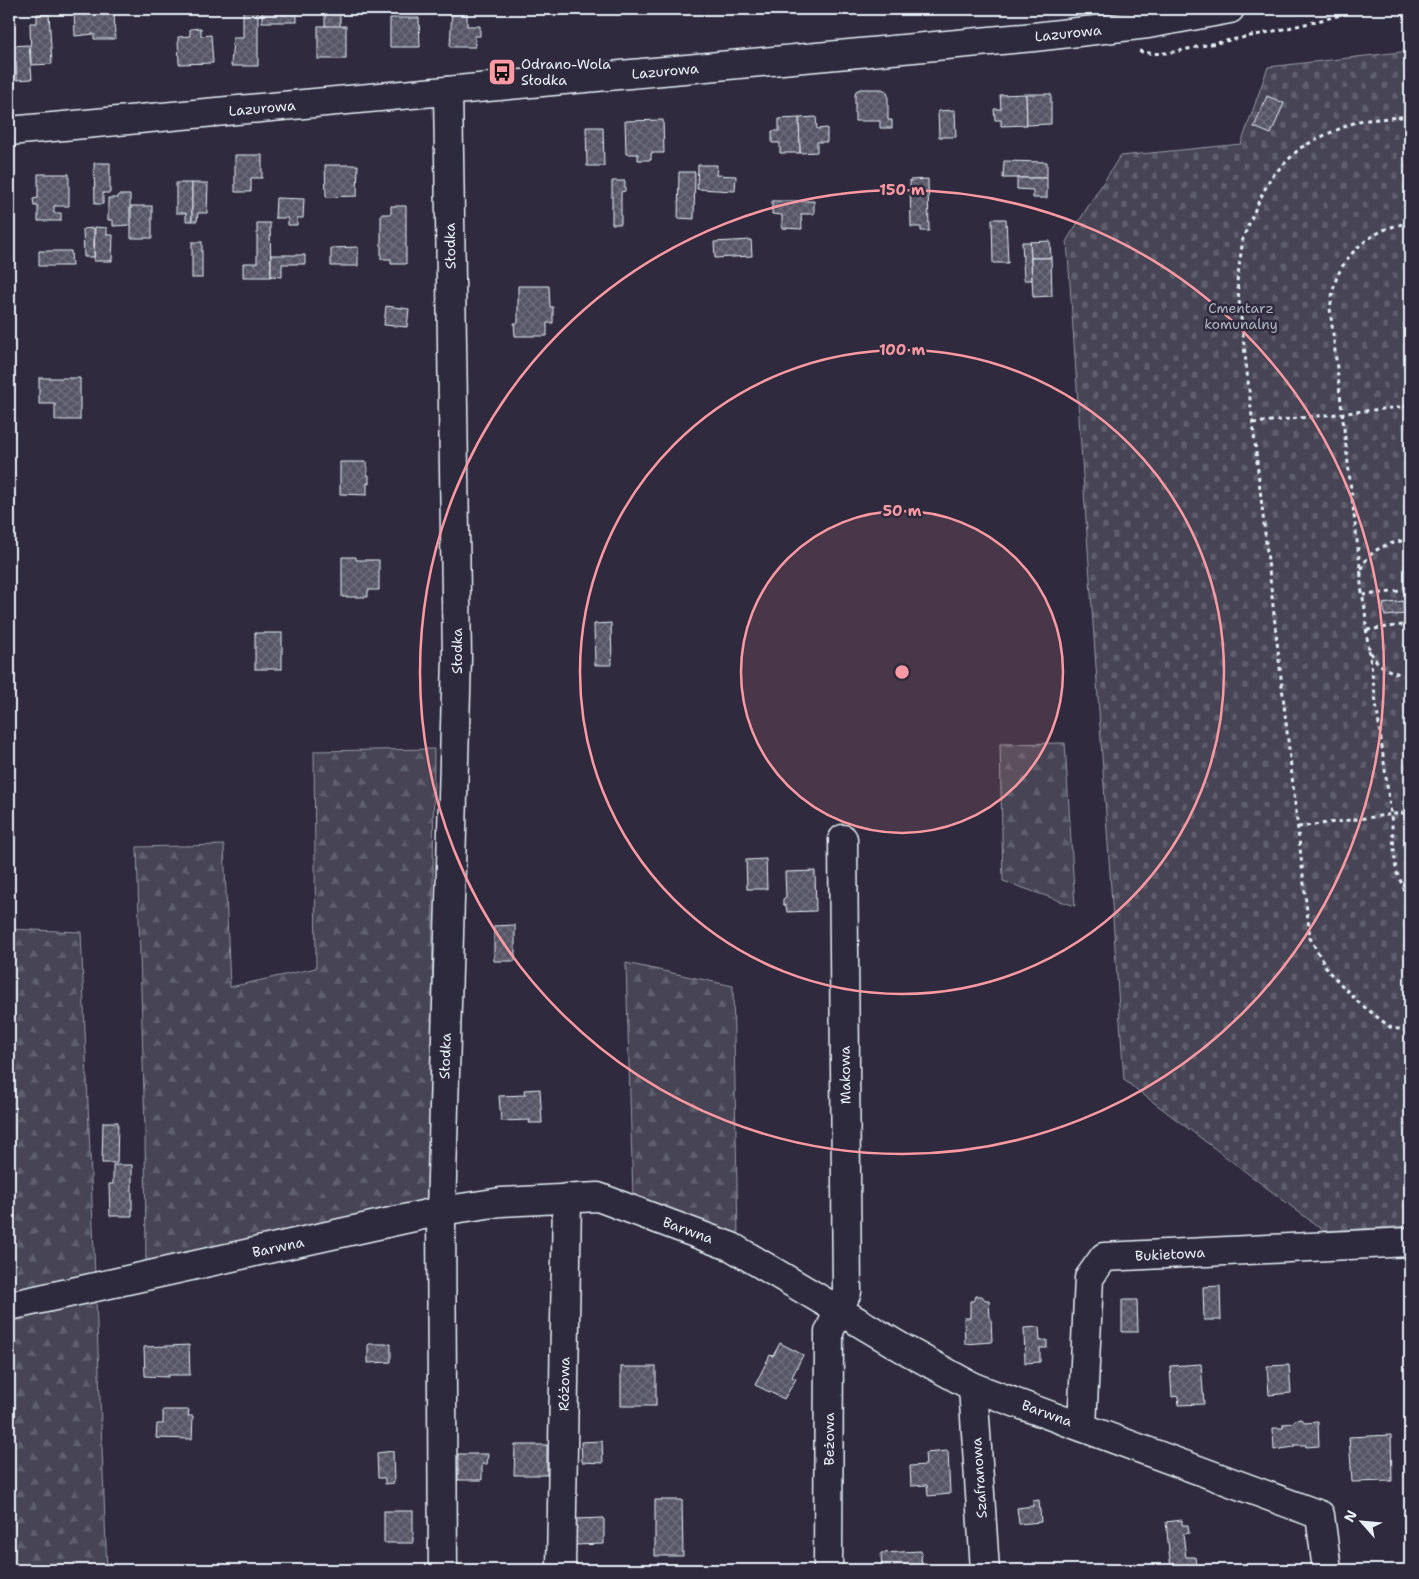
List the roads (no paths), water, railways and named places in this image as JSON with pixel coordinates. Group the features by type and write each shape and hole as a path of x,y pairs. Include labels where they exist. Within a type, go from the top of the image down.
{"street":[{"name":"Lazurowa","path":"9,131 1034,37 1148,24 1230,9"},
{"name":"Słodka","path":"443,1570 441,1211 457,658 448,91"},
{"name":"Makowa","path":"840,1310 847,1292 842,839"},
{"name":"Barwna","path":"9,1306 441,1211 501,1202 598,1197 732,1246 904,1349 973,1387 1320,1514 1327,1570"},
{"name":"Różowa","path":"561,1570 567,1198"},
{"name":"Bukietowa","path":"1082,1426 1090,1278 1104,1257 1410,1242"},
{"name":"Beżowa","path":"828,1570 829,1332 840,1310"},
{"name":"Szafranowa","path":"973,1387 985,1570"}],"place":[{"name":"Odrano-Wola Słodka","path":"502,72"}],"park label":[{"name":"Cmentarz komunalny","path":"1241,316"}]}
